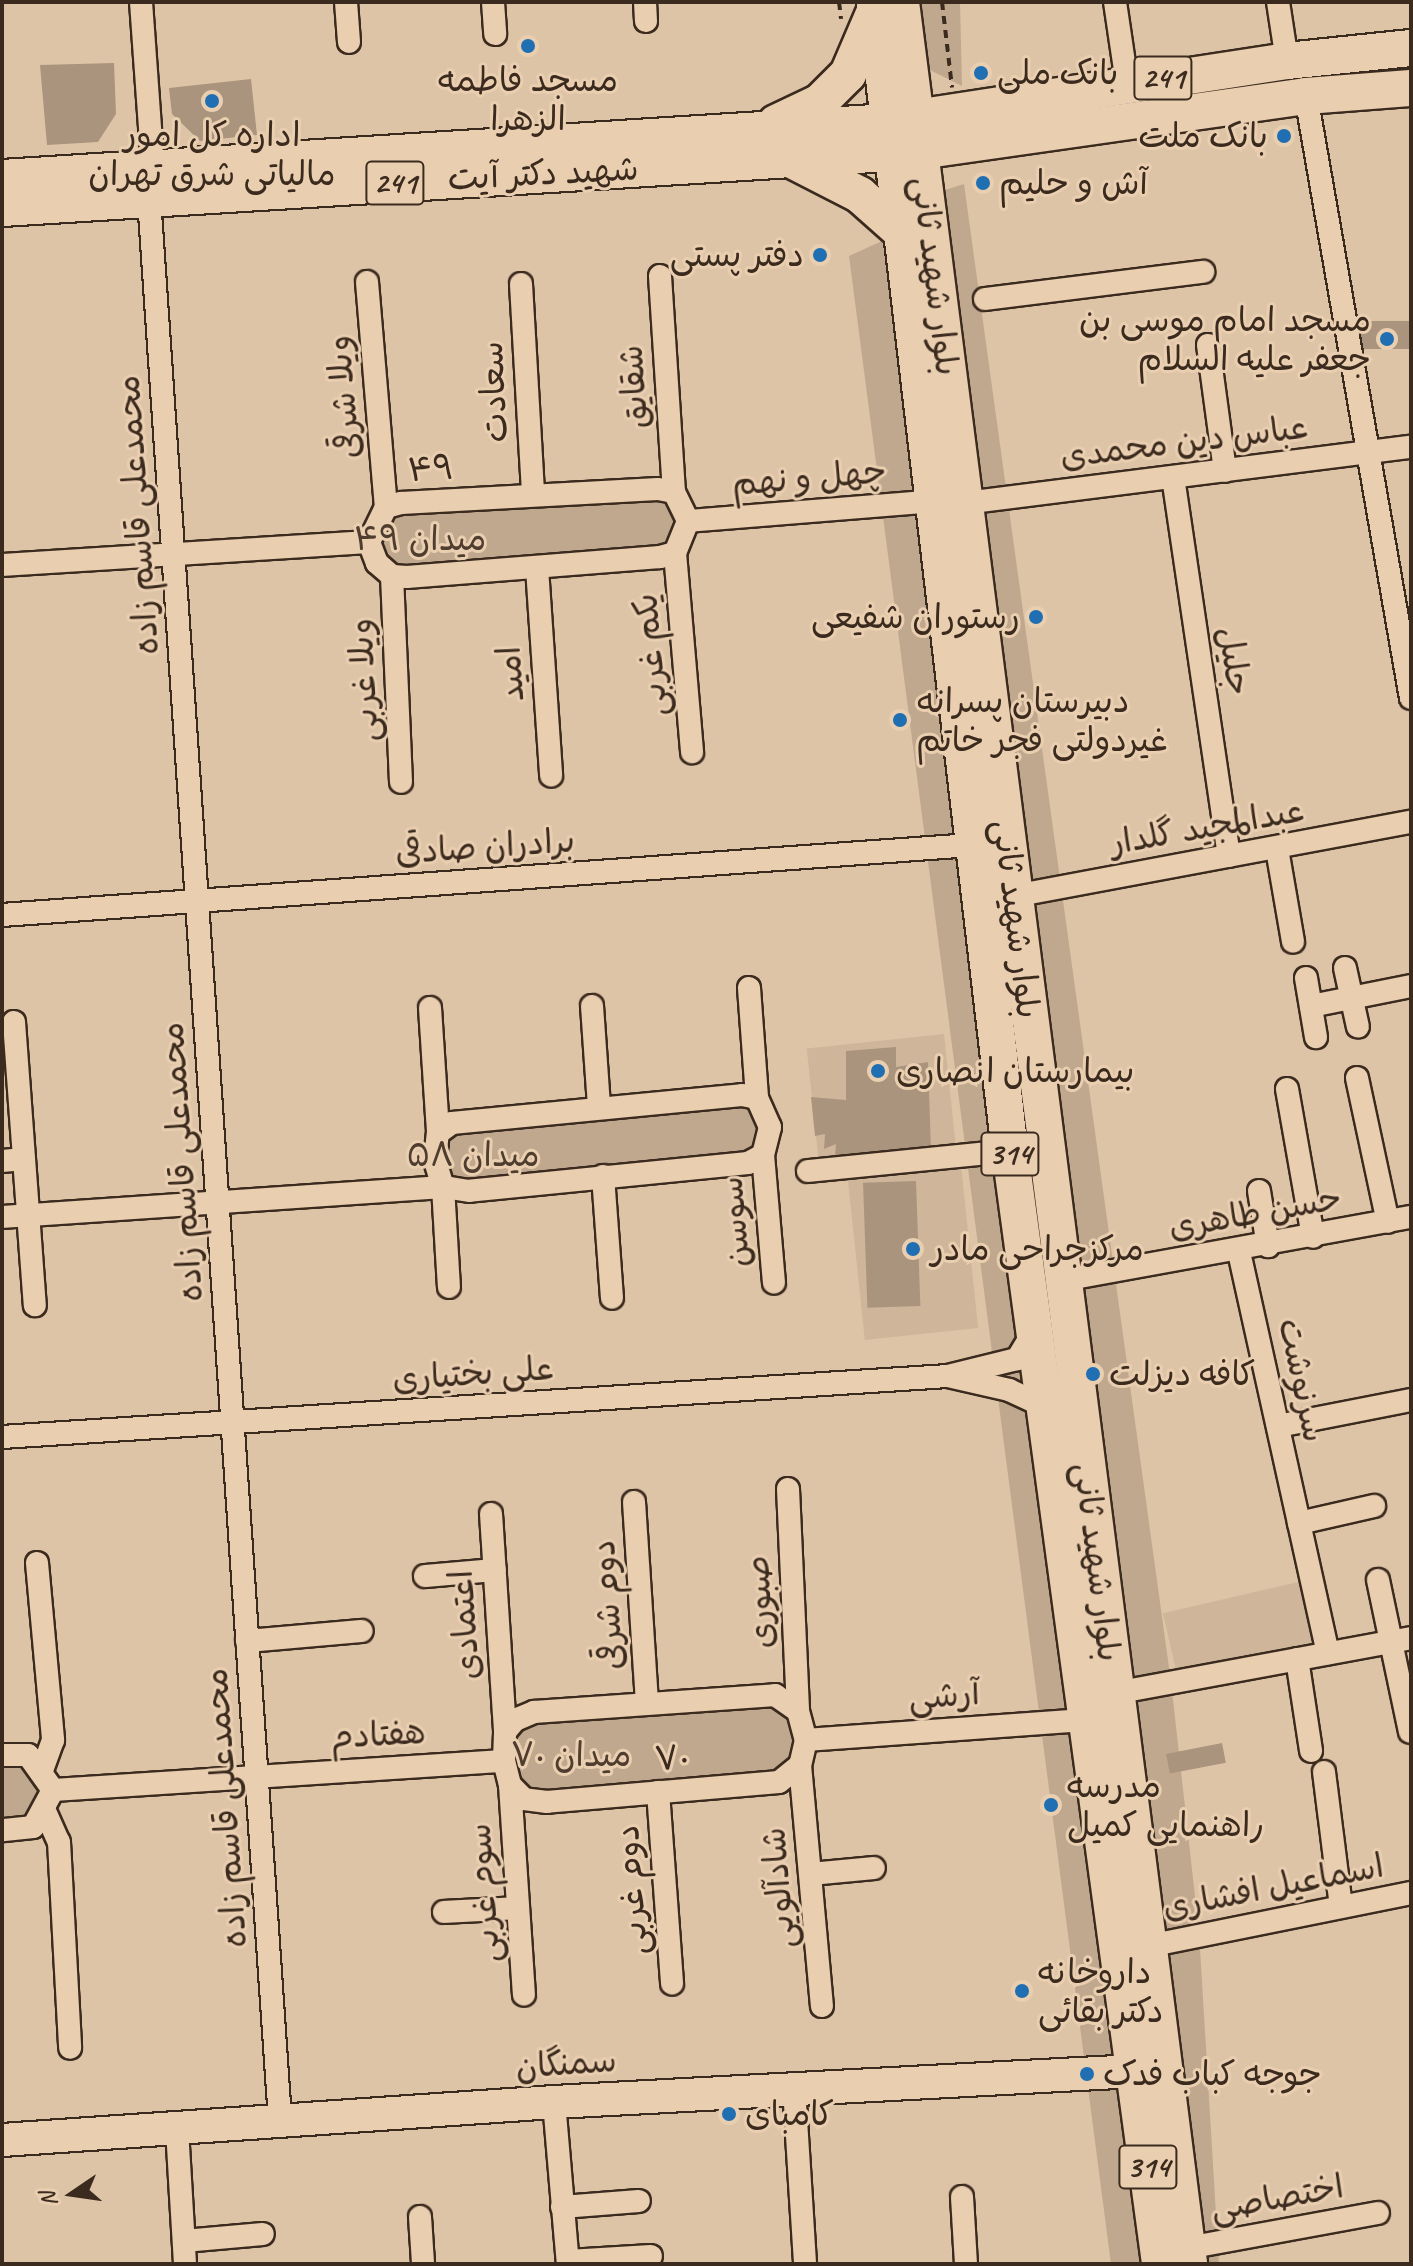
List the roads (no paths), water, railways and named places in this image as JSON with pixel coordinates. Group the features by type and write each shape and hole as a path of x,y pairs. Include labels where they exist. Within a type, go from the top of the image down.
{"main road":[{"path":"751,132 820,102 848,74 884,5"},
{"name":"بلوار شهید ثانی","path":"884,5 904,136 950,502 972,845 1010,1151 1046,1282 1035,1330 1045,1407 1087,1720 1134,1948"},
{"name":"شهید دکتر آیت","path":"2,208 151,184 751,132 904,136 955,112 1127,83 1411,48"},
{"name":"شهید دکتر آیت","path":"2,178 151,184 789,159 904,136 1411,88"},
{"name":"بلوار شهید ثانی","path":"904,136 905,235 1014,896 1046,1282 1115,1693 1134,1948 1179,2259"},
{"path":"789,159 860,195 905,235"},
{"name":"سمنگان","path":"2,2140 554,2102 1150,2071"}],"street":[{"name":"محمدعلی قاسم زاده","path":"141,2 174,551 280,2121"},
{"path":"346,2 349,42"},
{"path":"493,2 495,34"},
{"path":"1115,2 1127,83"},
{"path":"1278,2 1287,61"},
{"path":"1306,96 1411,698"},
{"path":"985,299 1203,272"},
{"name":"شقایق","path":"660,276 674,492"},
{"name":"ویلا شرقی","path":"367,282 386,507"},
{"name":"سعادت","path":"521,284 533,495"},
{"path":"1208,345 1225,471"},
{"name":"عباس دین محمدی","path":"950,502 1411,447"},
{"name":"جلیل","path":"1173,477 1229,856"},
{"path":"2,565 174,551 369,542 377,563 392,576 537,568 675,553 688,521 674,492"},
{"name":"۴۹","path":"369,542 386,507 533,495 674,492"},
{"name":"چهل و نهم","path":"688,521 950,502"},
{"name":"یکم غربی","path":"675,553 692,752"},
{"name":"امید","path":"537,568 551,776"},
{"name":"ویلا غربی","path":"392,576 401,782"},
{"name":"عبدالمجید گلدار","path":"1014,896 1411,822"},
{"name":"برادران صادقی","path":"2,915 972,845"},
{"path":"1277,849 1293,942"},
{"path":"1345,968 1358,1027"},
{"path":"1306,978 1316,1037"},
{"path":"1311,1006 1411,986"},
{"path":"2,1217 218,1205 443,1187 469,1191 748,1163 763,1155 770,1127 757,1098 749,988"},
{"path":"592,1006 599,1107"},
{"path":"430,1008 438,1133 435,1160 443,1187 449,1287"},
{"path":"14,1022 13,1160 28,1216 35,1305"},
{"path":"1357,1078 1388,1222"},
{"path":"1287,1089 1313,1237"},
{"path":"438,1133 467,1120 599,1107 757,1098"},
{"path":"808,1171 1010,1151"},
{"name":"سوسن","path":"763,1155 774,1283"},
{"path":"603,1176 612,1298"},
{"path":"1259,1191 1268,1246"},
{"name":"حسن طاهری","path":"1046,1282 1239,1252 1411,1217"},
{"name":"سرنوشت","path":"1239,1252 1328,1653"},
{"path":"948,1376 1017,1359 1035,1330"},
{"path":"948,1376 1009,1390 1045,1407"},
{"name":"علی بختیاری","path":"2,1437 948,1376"},
{"path":"1278,1426 1411,1400"},
{"name":"صبوری","path":"788,1489 798,1711"},
{"name":"دوم شرقی","path":"634,1502 647,1703"},
{"path":"1299,1523 1374,1506"},
{"name":"اعتمادی","path":"491,1514 505,1732"},
{"path":"2,1830 33,1827 46,1791 53,1740 37,1563"},
{"path":"425,1576 495,1570"},
{"path":"1378,1580 1400,1640 1410,1732"},
{"path":"247,1641 362,1631"},
{"path":"1115,1693 1400,1640"},
{"path":"1297,1659 1311,1751"},
{"name":"۷۰","path":"505,1732 515,1720 534,1712 647,1703 775,1695 798,1711"},
{"path":"798,1711 806,1740 800,1765"},
{"name":"آرشی","path":"806,1740 1087,1720"},
{"path":"505,1732 504,1761 510,1785"},
{"path":"2,1755 28,1755 46,1791 59,1842 70,2048"},
{"name":"هفتادم","path":"46,1791 504,1761"},
{"name":"۷۰","path":"510,1785 524,1799 547,1802 779,1782 800,1765"},
{"name":"شادآلویی","path":"800,1765 822,2006"},
{"path":"1324,1772 1341,1906"},
{"name":"سوم غربی","path":"510,1785 524,1995"},
{"name":"دوم غربی","path":"658,1792 672,1983"},
{"path":"811,1874 874,1868"},
{"name":"اسماعیل افشاری","path":"1134,1948 1411,1893"},
{"path":"444,1912 518,1908"},
{"path":"794,2088 805,2264"},
{"path":"554,2102 568,2263 651,2256"},
{"path":"177,2129 185,2264"},
{"path":"962,2197 966,2264"},
{"path":"562,2207 639,2201"},
{"name":"اختصاصی","path":"1179,2259 1378,2213"},
{"path":"420,2217 423,2264"},
{"path":"184,2241 263,2234"}],"place":[{"name":"مسجد فاطمه الزهرا","path":"528,46"},
{"name":"بانک ملی","path":"981,73"},
{"name":"اداره کل امور مالیاتی شرق تهران","path":"212,101"},
{"name":"بانک ملت","path":"1284,136"},
{"name":"آش و حلیم","path":"983,183"},
{"name":"دفتر پستی","path":"820,255"},
{"name":"مسجد امام موسی بن جعفر علیه السلام","path":"1387,339"},
{"name":"رستوران شفیعی","path":"1036,617"},
{"name":"دبیرستان پسرانه غیردولتی فجر خاتم","path":"900,720"},
{"name":"بیمارستان انصاری","path":"878,1071"},
{"name":"مرکزجراحی مادر","path":"913,1249"},
{"name":"کافه دیزلت","path":"1093,1374"},
{"name":"مدرسه راهنمایی کمیل","path":"1051,1805"},
{"name":"داروخانه دکتر بقائی","path":"1022,1991"},
{"name":"جوجه کباب فدک","path":"1087,2074"},
{"name":"کامبای","path":"729,2114"}],"park label":[{"name":"میدان ۴۹","path":"420,539"},
{"name":"میدان ۵۸","path":"473,1155"},
{"name":"میدان ۷۰","path":"571,1755"}]}
